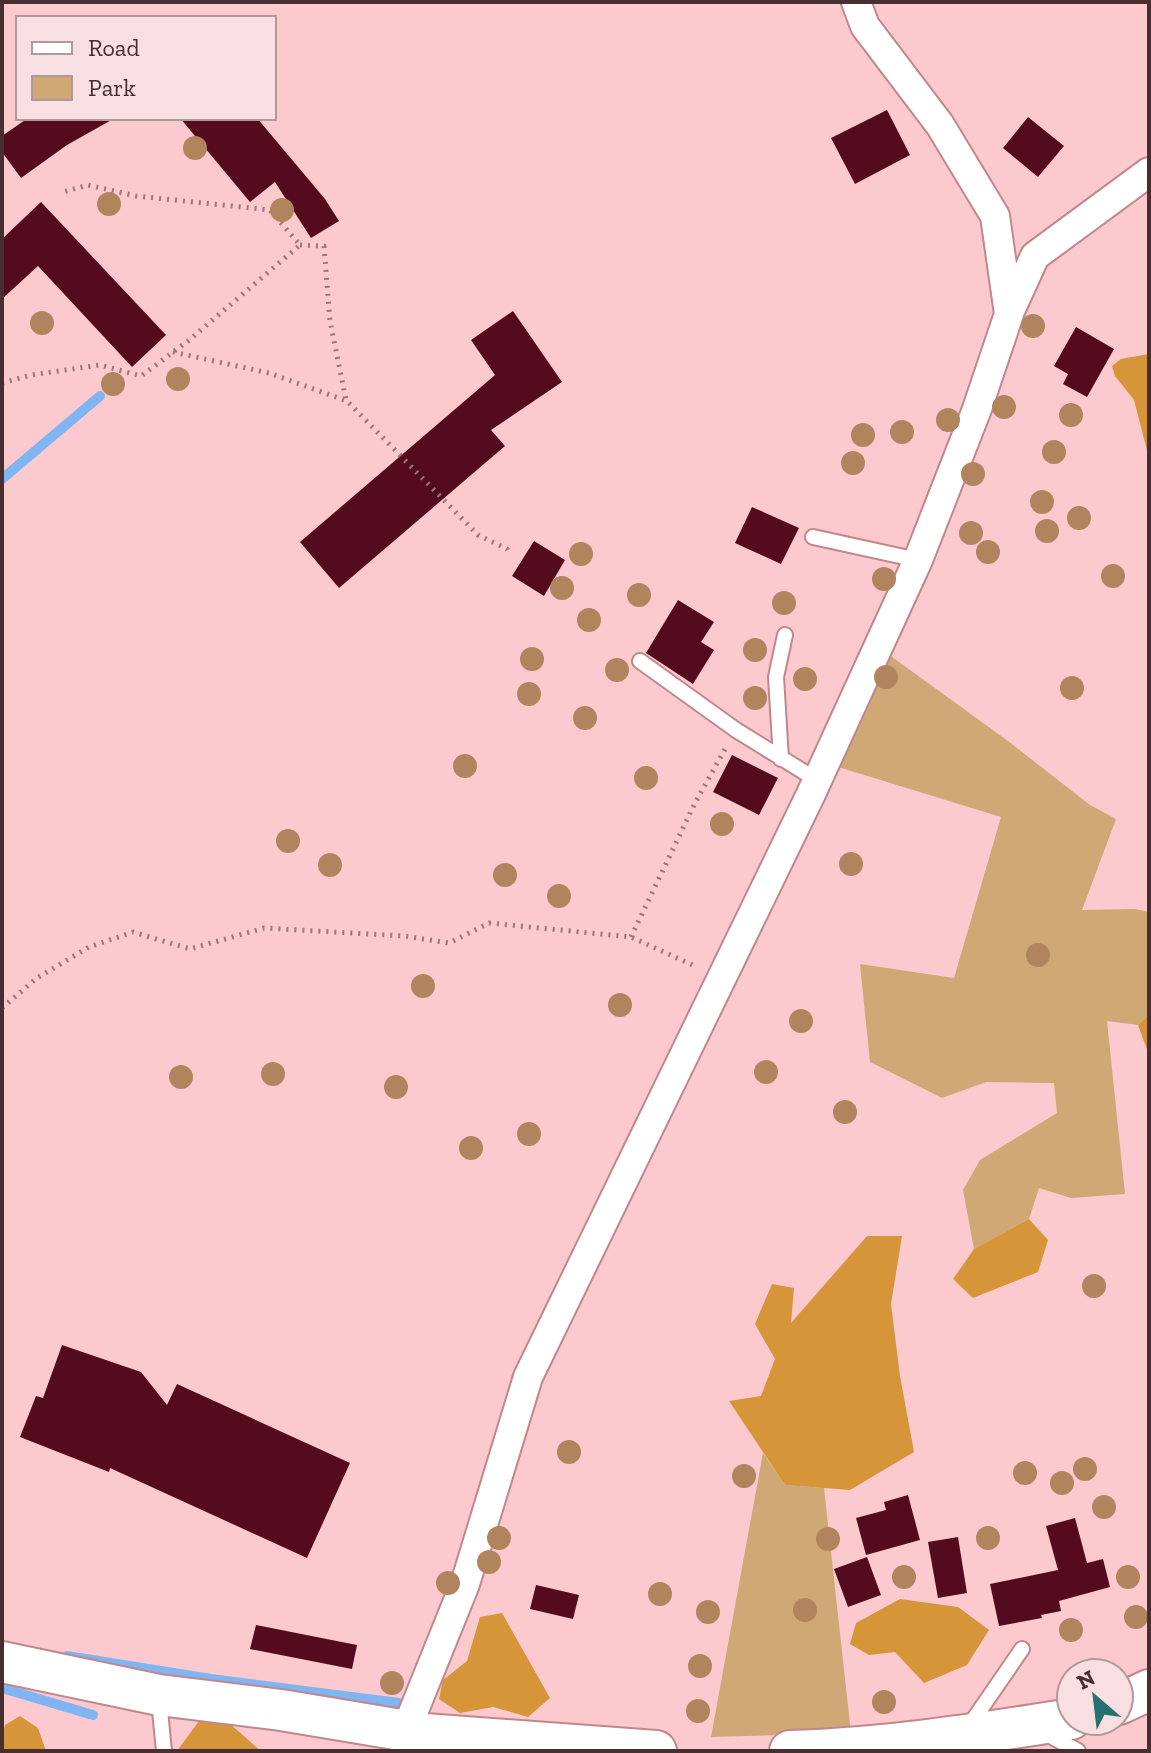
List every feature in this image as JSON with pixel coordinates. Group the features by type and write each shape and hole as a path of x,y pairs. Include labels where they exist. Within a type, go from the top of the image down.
{"main road":[{"path":"2,1662 159,1695 406,1730 656,1751"},
{"path":"790,1751 836,1750 1055,1722"}],"street":[{"path":"856,2 865,26 940,125 995,216 1009,314"},
{"path":"406,1730 465,1584 528,1377 817,780 918,560 977,409 1009,314 1035,256 1149,172"}],"lane":[{"path":"813,537 918,560"},
{"path":"781,759 776,677 785,635"},
{"path":"640,661 736,730 817,780"},
{"path":"961,1736 1022,1649"},
{"path":"159,1695 164,1751"},
{"path":"1031,1726 1078,1751"}],"path":[{"path":"63,192 88,185 136,196 270,210 300,245"},
{"path":"2,383 31,375 100,365 141,376 300,245 324,246 330,321 347,401"},
{"path":"172,352 269,373 347,401 478,535 507,549 510,555"},
{"path":"631,937 695,803 736,730"},
{"path":"2,1008 37,978 89,947 133,932 190,949 264,928 404,936 449,943 489,923 631,937 722,978"}],"green space":[{"path":"888,654 1090,805 1116,819 1082,910 1135,909 1149,912 1149,1015 1138,1025 1107,1021 1125,1194 1071,1198 1039,1188 1029,1219 974,1249 963,1190 980,1160 1057,1113 1054,1083 986,1082 942,1098 870,1062 860,964 954,978 1001,817 835,766"},
{"path":"763,1453 785,1485 824,1488 851,1733 711,1737"}],"shaded area":[{"path":"1149,354 1149,458 1134,400 1115,376 1112,366 1121,359"},
{"path":"1149,1015 1149,1055 1138,1025"},
{"path":"1029,1219 1048,1240 1038,1272 973,1298 953,1279 974,1249"},
{"path":"867,1236 902,1236 891,1304 914,1452 850,1490 785,1485 729,1401 761,1396 775,1359 755,1324 772,1284 794,1288 791,1323"},
{"path":"900,1599 958,1607 989,1630 967,1665 924,1683 895,1652 869,1655 850,1644 856,1623"},
{"path":"502,1613 550,1698 528,1717 493,1707 460,1713 439,1699 443,1680 467,1661 480,1617"},
{"path":"20,1716 38,1728 46,1751 3,1751 5,1725"},
{"path":"199,1721 229,1723 261,1751 177,1751"}],"building":[{"path":"887,110 910,155 855,184 831,138"},
{"path":"1028,117 1064,146 1038,177 1003,148"},
{"path":"25,120 111,120 67,145 21,178 2,152 2,136"},
{"path":"182,120 259,120 325,199 339,221 311,238 275,182 250,202"},
{"path":"41,202 166,335 132,367 38,266 2,299 2,239"},
{"path":"513,311 562,382 491,430 505,446 339,588 300,542 495,375 471,340"},
{"path":"1076,327 1114,349 1087,397 1063,384 1068,374 1054,366"},
{"path":"752,507 799,528 781,564 735,543"},
{"path":"534,541 565,560 544,596 512,576"},
{"path":"678,600 714,622 701,642 714,650 693,684 646,653"},
{"path":"732,755 778,778 759,815 713,792"},
{"path":"62,1345 141,1372 167,1405 177,1384 350,1463 307,1558 110,1468 109,1472 20,1437 36,1396 43,1398"},
{"path":"908,1495 920,1540 866,1555 856,1518 886,1510 884,1502"},
{"path":"1075,1518 1087,1563 1103,1559 1110,1587 1059,1601 1061,1611 1041,1615 1042,1618 999,1626 990,1584 1058,1570 1046,1526"},
{"path":"958,1537 967,1593 938,1598 928,1542"},
{"path":"867,1557 881,1595 848,1607 834,1569"},
{"path":"536,1585 579,1595 573,1619 530,1609"},
{"path":"256,1625 357,1645 352,1669 250,1649"}],"waterway":[{"path":"2,479 100,396"},
{"path":"67,1656 211,1679 399,1703"},
{"path":"2,1688 93,1715"}]}
